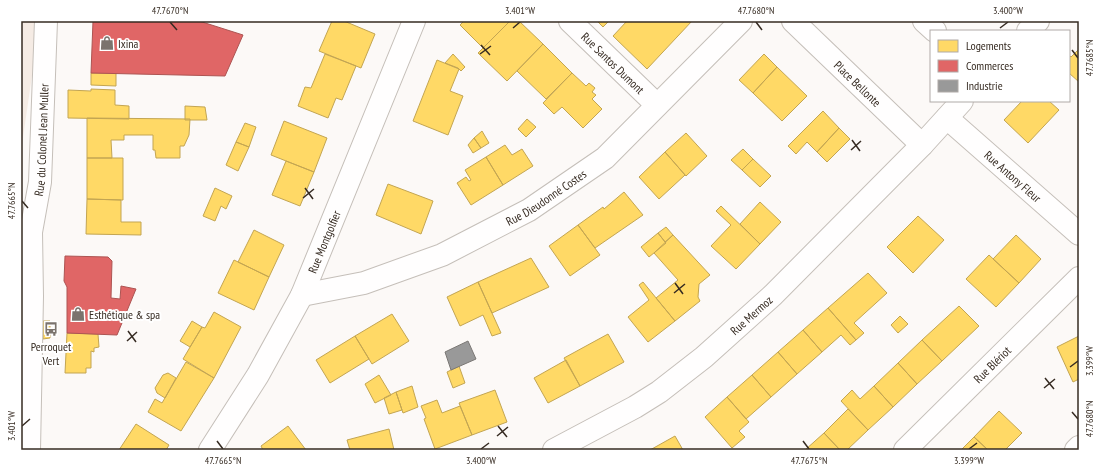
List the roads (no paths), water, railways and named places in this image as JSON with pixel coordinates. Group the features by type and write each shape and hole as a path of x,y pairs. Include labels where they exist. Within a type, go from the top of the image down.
{"street":[{"name":"Rue du Colonel Jean Muller","path":"29,450 32,296 31,232 40,182 46,21"},
{"name":"Rue Montgolfier","path":"210,450 258,375 302,294 414,21"},
{"name":"Rue Santos Dumont","path":"570,21 657,105"},
{"name":"Rue Dieudonné Costes","path":"302,294 364,282 442,255 529,210 605,158 740,21"},
{"name":"Place Bellonte","path":"794,21 922,145"},
{"path":"924,21 934,30"},
{"path":"1029,30 1038,21"},
{"path":"922,145 961,102"},
{"name":"Rue Antony Fleur","path":"947,118 1079,234"},
{"name":"Rue Mermoz","path":"554,450 635,407 659,392 704,357 773,295 922,145"},
{"name":"Rue Blériot","path":"905,450 1079,278"},
{"path":"1076,450 1079,446"}],"place":[{"name":"Ixina","path":"107,43"},
{"name":"Esthétique & spa","path":"78,314"},
{"name":"Perroquet Vert","path":"51,329"}]}
